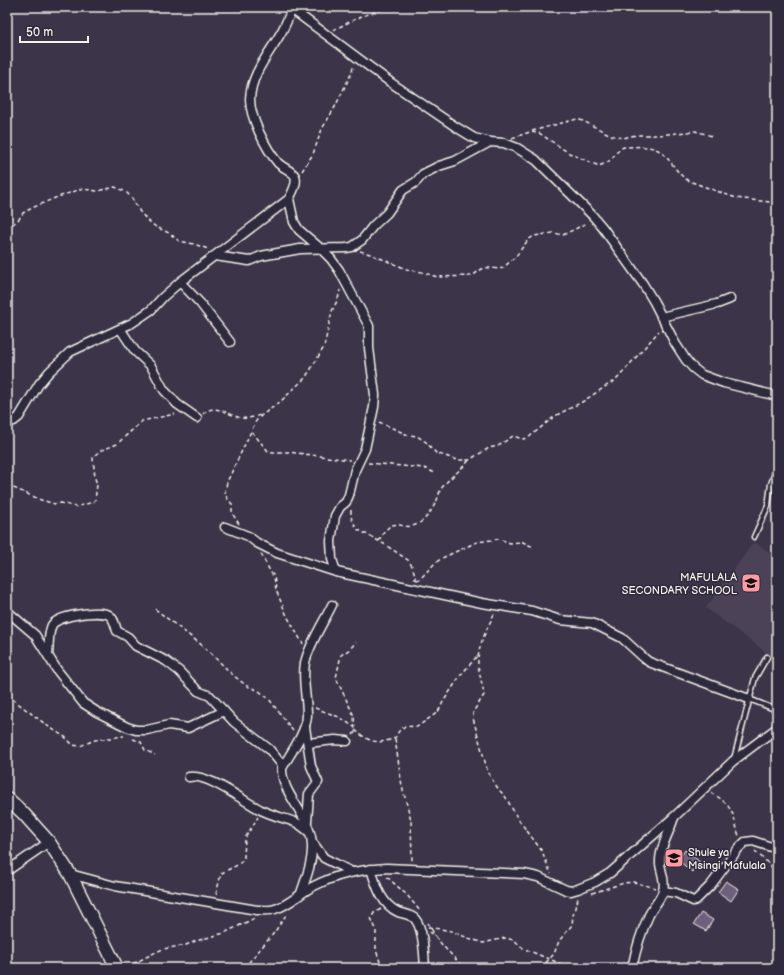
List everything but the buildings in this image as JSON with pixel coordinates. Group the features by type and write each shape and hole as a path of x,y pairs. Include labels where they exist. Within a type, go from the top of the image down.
{"street":[{"path":"7,422 14,421 19,417 48,372 70,352 121,330 151,310 180,282 289,199 296,182 295,176 280,164 270,152 254,118 250,100 254,80 260,66 282,31 291,8 390,82 456,127 474,138 490,142 504,143 517,148 536,160 599,224 643,284 665,325 686,360 693,368 702,375 724,383 777,396"},
{"path":"217,254 249,262 261,256 300,249 352,247 362,240 373,226 388,213 403,190 416,182 424,174 439,166 455,161 490,142"},
{"path":"289,199 294,222 299,230 331,258 369,326 369,348 375,395 372,419 365,449 359,462 347,499 336,512 331,541 332,559 336,572"},
{"path":"180,282 200,303 230,342"},
{"path":"661,317 717,304 730,299"},
{"path":"121,330 135,351 151,366 164,390 186,412 197,418"},
{"path":"225,527 248,536 256,543 292,558 336,572 412,584 498,606 532,611 560,620 592,623 622,638 649,662 749,698"},
{"path":"301,893 312,853 312,844 308,828 285,784 282,774 283,766 305,726 307,717 304,679 307,655 332,605"},
{"path":"7,611 35,635 57,670 83,703 127,727 136,730 147,730 169,725 188,728 224,711"},
{"path":"48,655 52,624 58,620 67,616 82,614 105,614 110,616 114,620 117,631 128,636 133,644 166,662 186,678 198,691 210,696 234,722 269,749 283,766"},
{"path":"305,726 311,766 318,782 308,794 308,828"},
{"path":"70,874 115,886 257,910 274,910 301,893 327,881 352,872 375,868 524,874 571,891 585,887 610,873 674,817 733,761 777,728"},
{"path":"308,743 335,740 347,741"},
{"path":"189,777 194,776 202,778 221,786 262,811 298,823 308,828"},
{"path":"7,798 23,813 49,842 70,874 117,968"},
{"path":"632,968 637,946 644,927 663,891 660,863 663,845 671,828 674,817"},
{"path":"663,891 676,893 691,901 696,900 711,885 745,842 753,841 777,849"},
{"path":"7,871 49,842"},
{"path":"312,844 324,858 352,872"},
{"path":"375,868 376,886 383,899 388,905 398,912 415,919 422,937 425,968"}],"lane":[{"path":"754,537 768,506 771,484 777,467"},
{"path":"733,761 755,678 767,657"},
{"path":"749,698 777,710"}],"path":[{"path":"326,34 362,16 391,7"},
{"path":"296,182 313,154 322,128 335,107 352,72 353,66 350,52"},
{"path":"504,143 513,137 577,119 611,135 623,138 636,135 659,135 695,131 712,136"},
{"path":"530,132 539,133 569,153 599,166 607,163 621,148 652,148 658,150 666,157 682,177 689,181 736,198 777,203"},
{"path":"7,229 19,219 23,213 55,198 81,189 98,191 115,187 126,192 131,197 140,212 156,227 169,233 179,241 194,244 217,254"},
{"path":"342,248 370,254 409,270 422,272 437,277 470,276 474,275 481,269 503,268 516,256 528,240 538,235 553,233 562,235 587,223 599,224"},
{"path":"248,536 232,513 232,504 227,498 225,492 227,482 256,421 262,414 280,402 305,378 324,347 332,311 338,299 342,276"},
{"path":"379,541 383,532 388,526 395,524 409,527 419,523 427,517 438,499 441,489 464,467 469,460 489,448 498,446 513,436 523,439 528,438 555,416 582,402 617,379 665,325"},
{"path":"197,418 207,410 215,409 240,418 262,414"},
{"path":"7,484 41,500 55,504 60,503 76,507 93,502 95,500 97,485 93,458 95,455 117,444 142,421 186,412"},
{"path":"372,419 408,434 418,436 436,453 443,456 457,460 469,460"},
{"path":"251,431 268,451 304,453 359,462 424,468 435,473"},
{"path":"347,499 351,517 357,529 408,560 415,575 412,584"},
{"path":"412,584 420,579 435,563 442,558 477,542 499,539 510,543 523,542 533,547"},
{"path":"256,543 274,576 276,590 287,616 300,638 307,655"},
{"path":"498,606 485,634 479,655 478,665 484,695 473,712 473,718 487,769 491,778 505,796 518,819 542,851 554,884"},
{"path":"155,609 203,646 234,676 247,686 269,699 298,739"},
{"path":"356,642 350,649 341,655 336,675 346,702 354,716 355,730 373,742 395,738"},
{"path":"411,869 411,820 400,780 395,738 402,728 417,726 438,712 460,676 479,655"},
{"path":"7,695 49,727 65,737 73,745 80,746 87,742 124,736 141,742 146,750 155,755"},
{"path":"306,704 339,717 354,727"},
{"path":"347,741 351,738 355,730"},
{"path":"703,790 723,800 734,817 739,836 771,866 777,877"},
{"path":"211,902 216,894 221,874 238,865 244,858 245,838 262,811"},
{"path":"375,868 407,895 421,912"},
{"path":"587,895 624,883 633,882 663,891"},
{"path":"571,891 578,896 582,896"},
{"path":"540,968 554,954 559,941 572,925 578,896"},
{"path":"244,968 274,933 286,914 284,905"},
{"path":"382,968 377,955 376,929 371,916 388,905"},
{"path":"127,968 149,955 163,949 181,947 224,933 245,924 268,910"},
{"path":"427,922 443,946 464,968"},
{"path":"431,927 452,931 483,942 505,938 514,940 522,948 566,966 576,968"},
{"path":"428,931 436,936"}],"shaded area":[{"name":"MAFULALA SECONDARY SCHOOL","path":"754,542 777,558 777,660 706,608"}],"place":[{"name":"MAFULALA SECONDARY SCHOOL","path":"751,583"},
{"name":"Shule ya Msingi Mafulala","path":"674,858"}]}
